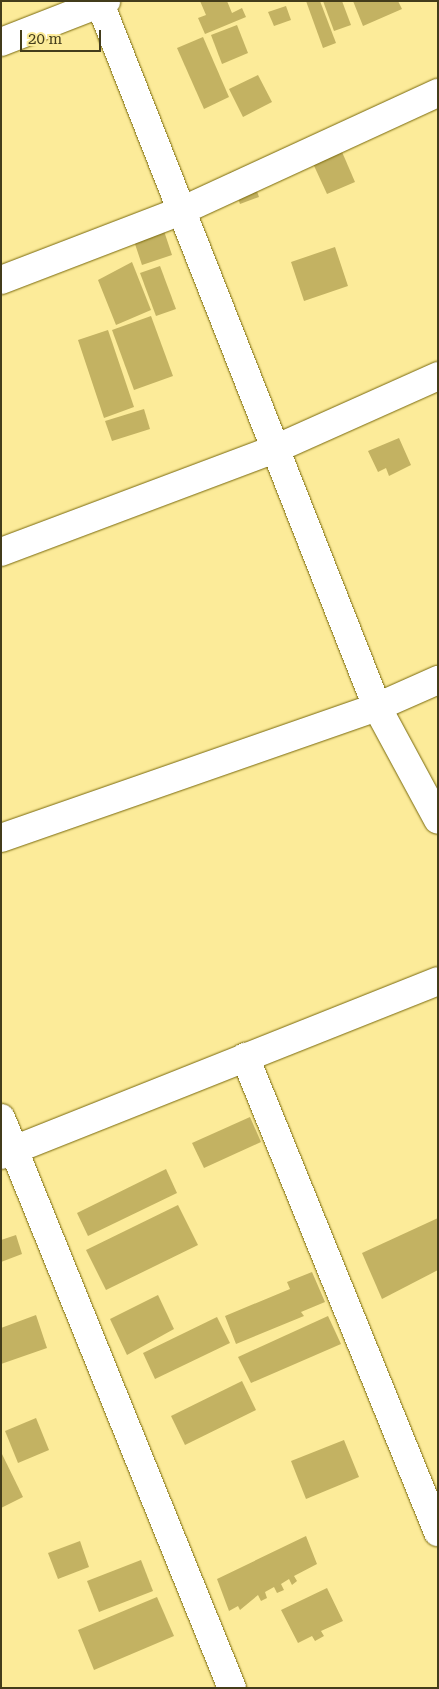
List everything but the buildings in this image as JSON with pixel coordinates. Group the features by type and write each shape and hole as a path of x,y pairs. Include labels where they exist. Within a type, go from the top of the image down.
{"street":[{"path":"1,42 101,2 377,707 438,820"},
{"path":"1,280 182,211 438,93"},
{"path":"1,552 275,449 438,376"},
{"path":"1,838 377,707 438,680"},
{"path":"8,1152 438,980"},
{"path":"245,1057 438,1532"},
{"path":"1,1118 8,1152 232,1688"}]}
